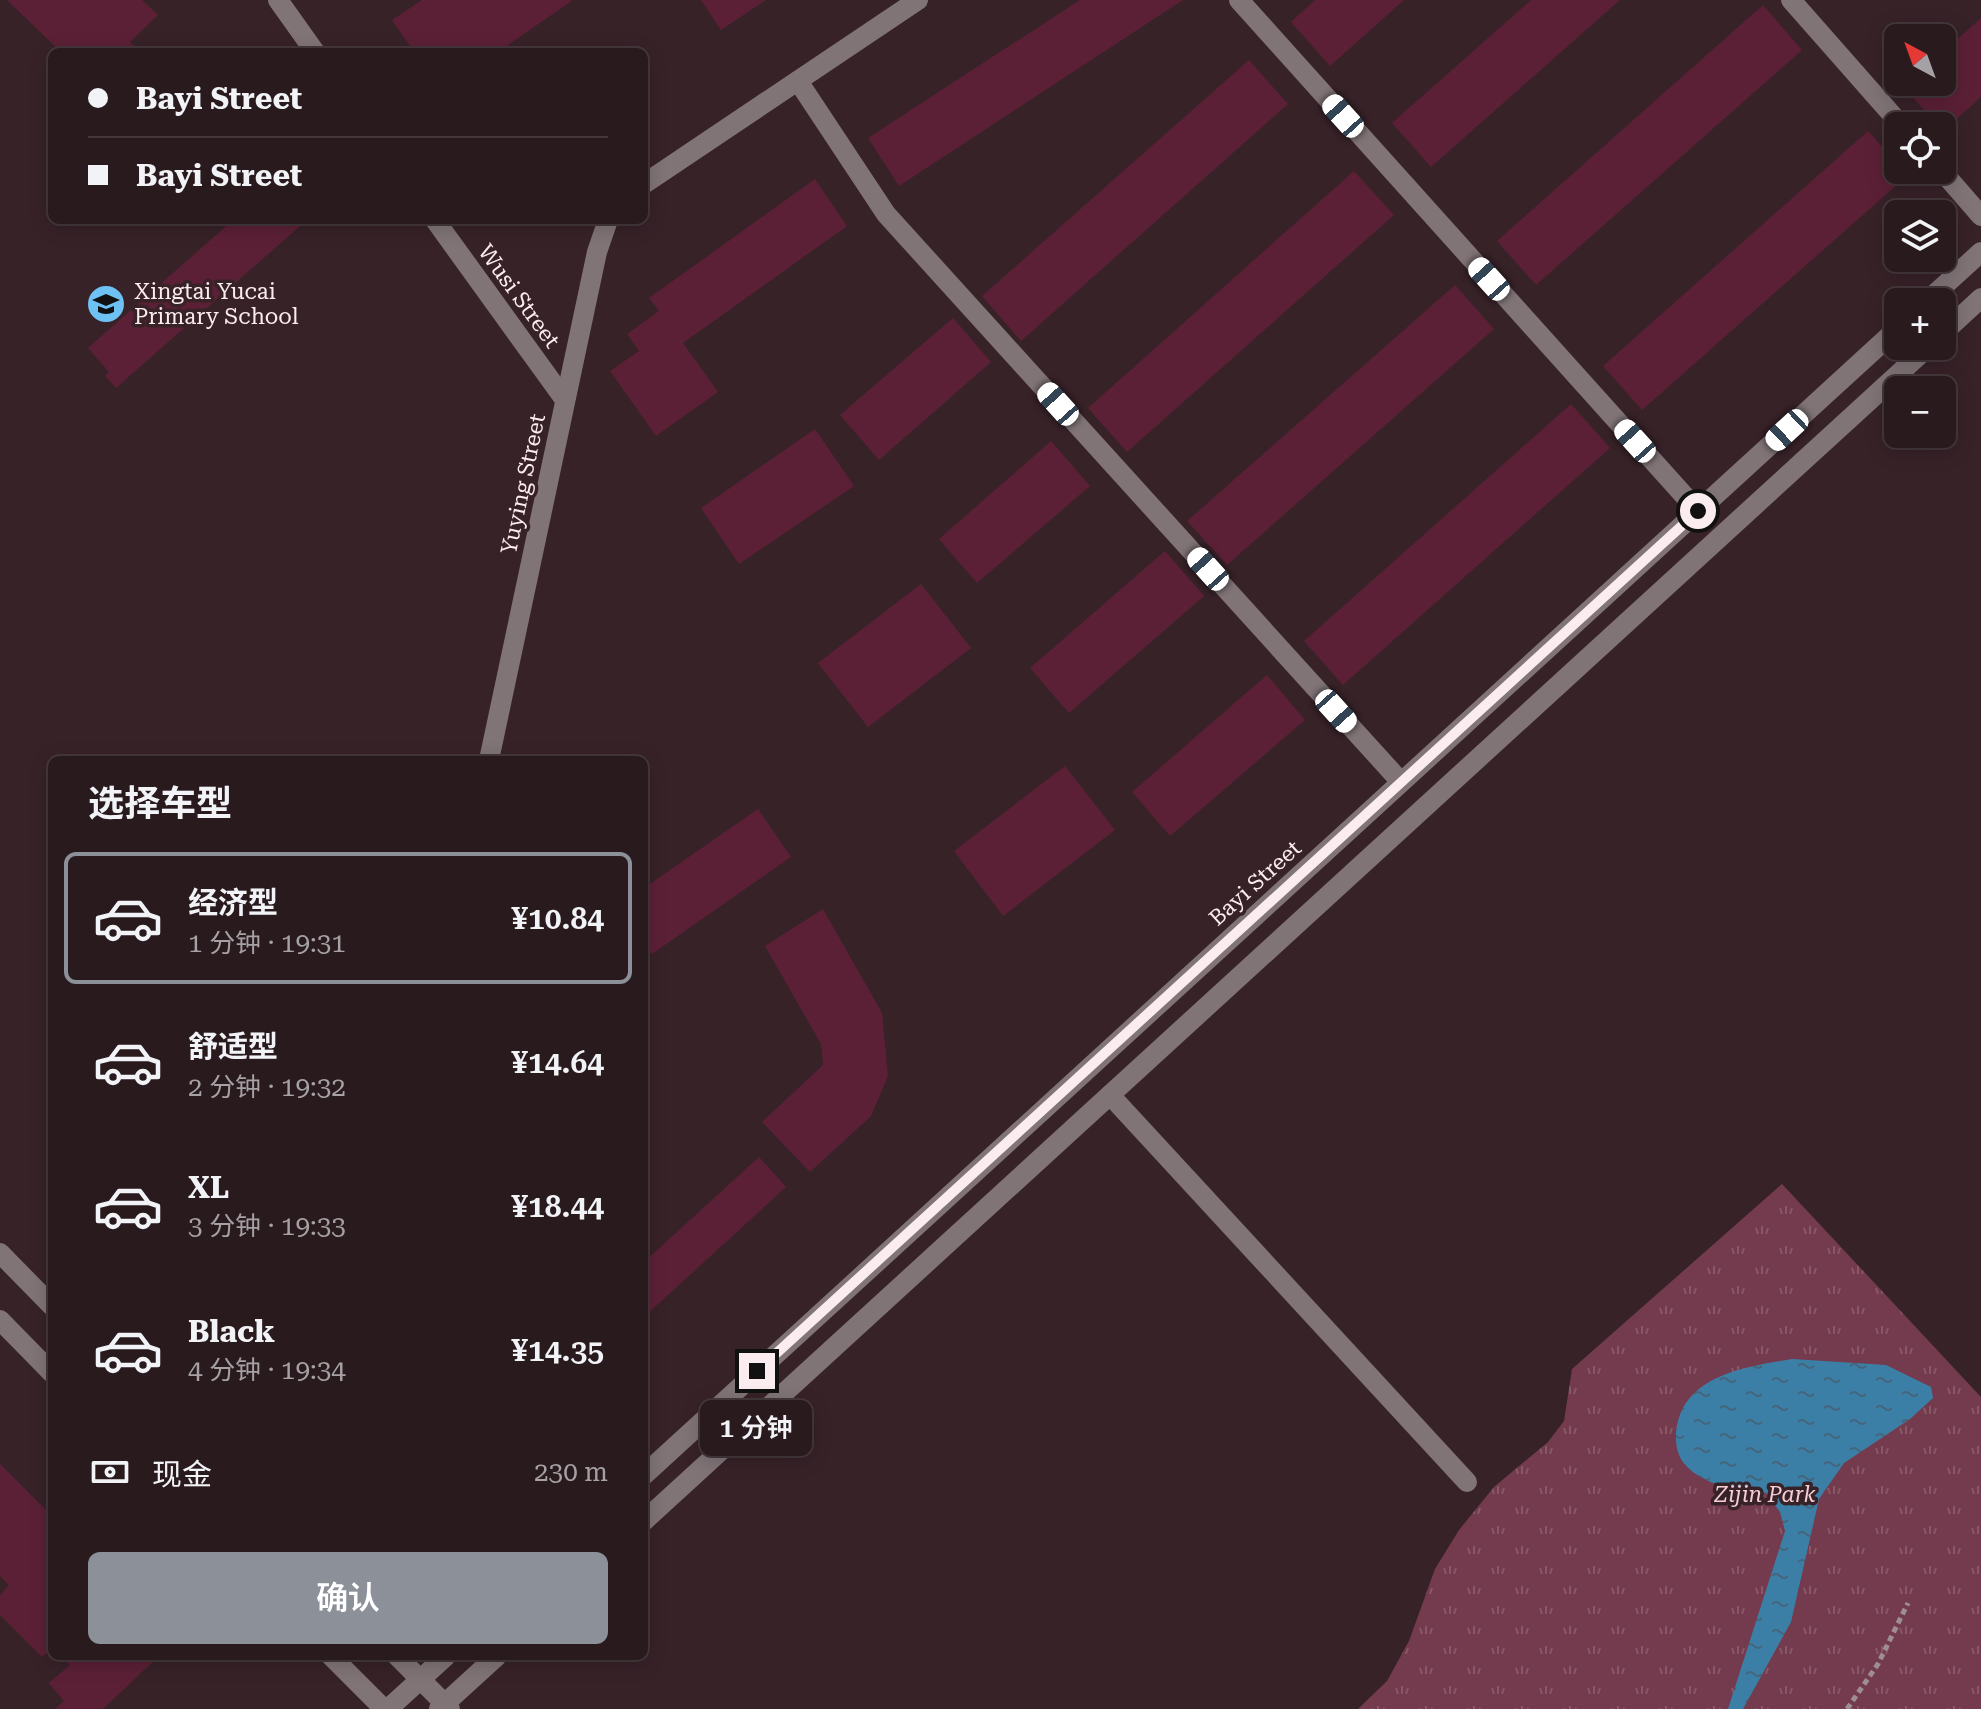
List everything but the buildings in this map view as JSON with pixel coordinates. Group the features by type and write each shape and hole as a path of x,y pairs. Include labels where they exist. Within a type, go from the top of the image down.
{"street":[{"path":"278,0 312,48"},
{"path":"648,181 918,0"},
{"path":"1239,0 1698,511"},
{"path":"1791,0 1890,112"},
{"path":"798,81 886,214 1401,782"},
{"path":"1953,184 1981,216"},
{"name":"Wusi Street","path":"438,224 565,400"},
{"name":"Yuying Street","path":"490,756 597,252 607,224"},
{"path":"1941,288 1981,252"},
{"path":"1956,321 1981,298"},
{"name":"Bayi Street","path":"648,1471 1884,341"},
{"path":"648,1517 1914,360"},
{"path":"1110,1095 1467,1482"},
{"path":"0,1253 48,1302"},
{"path":"0,1320 48,1369"},
{"path":"335,1660 386,1709 442,1660"},
{"path":"401,1660 444,1707 493,1660"}],"path":[{"path":"1847,1709 1878,1664 1908,1603"}],"green space":[{"name":"Zijin Park","path":"1782,1184 1981,1397 1981,1709 1358,1709 1387,1681 1409,1641 1435,1569 1459,1530 1494,1487 1548,1442 1564,1421 1572,1369"}],"water":[{"path":"1792,1359 1886,1365 1931,1387 1933,1398 1910,1419 1844,1463 1819,1499 1791,1622 1743,1709 1728,1709 1785,1531 1780,1512 1766,1493 1712,1483 1688,1468 1680,1458 1677,1445 1679,1417 1700,1388 1716,1378 1754,1366"}],"place":[{"name":"Xingtai Yucai Primary School","path":"106,304"}],"route":[{"path":"757,1371 1698,511"}]}
